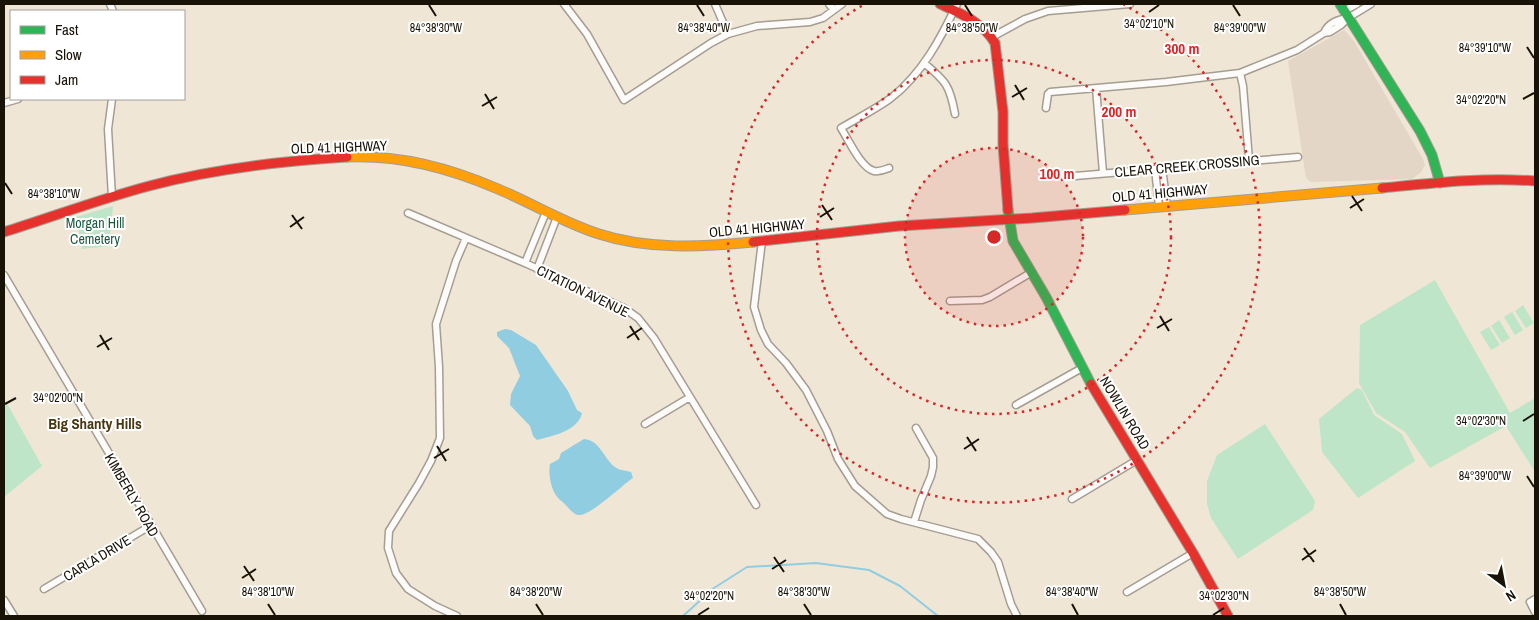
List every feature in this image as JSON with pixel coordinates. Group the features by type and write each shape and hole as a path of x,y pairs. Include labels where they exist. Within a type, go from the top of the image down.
{"main road":[{"path":"940,4 955,7 978,22 992,37"},
{"path":"1344,11 1423,135 1432,155 1440,183"},
{"name":"NOWLIN ROAD","path":"992,37 997,50 999,66 1009,219 1013,241 1032,272 1082,368 1193,553 1228,616"},
{"name":"OLD 41 HIGHWAY","path":"4,232 148,186 210,172 313,159 377,157 410,160 448,169 498,189 598,234 624,240 686,247 899,226 1009,219 1440,183 1486,180 1535,181"}],"street":[{"path":"564,4 587,34 624,100 710,43 728,34 757,26 810,22 823,18 842,4"},
{"path":"715,4 728,34"},
{"path":"829,4 834,10"},
{"path":"992,37 1025,19 1042,13 1092,6 1130,4"},
{"path":"1046,108 1050,92 1240,73 1289,54 1324,32 1330,32 1341,25 1344,11 1357,4"},
{"path":"1344,11 1371,4"},
{"path":"889,168 880,171 868,168 841,128 890,98 906,84 924,63 938,42 955,7"},
{"path":"924,63 941,77 948,86 956,114"},
{"path":"1240,73 1243,86 1249,160"},
{"path":"1096,88 1103,173"},
{"path":"112,100 108,129 112,197"},
{"name":"CLEAR CREEK CROSSING","path":"1075,176 1298,156"},
{"path":"1158,168 1163,206"},
{"path":"525,263 546,212"},
{"name":"CITATION AVENUE","path":"408,213 624,308 638,318 654,338 756,506"},
{"path":"537,269 557,217"},
{"path":"457,616 408,590 396,573 388,548 389,531 419,483 431,461 440,438 436,324 453,269 466,238"},
{"path":"762,241 754,307 764,337 806,390 827,431 838,459 855,486 887,514 978,539 998,562 1010,604 1016,616"},
{"path":"950,301 982,300 998,293 1032,272"},
{"name":"KIMBERLY ROAD","path":"4,274 150,526 202,611"},
{"path":"1016,404 1082,368"},
{"path":"646,424 690,397"},
{"path":"914,522 933,466 933,458 916,428"},
{"path":"1072,498 1138,460"},
{"name":"CARLA DRIVE","path":"44,590 150,526"},
{"path":"1127,592 1193,553"},
{"path":"4,600 14,616"},
{"path":"1535,600 1530,602 1535,612"}],"shaded area":[{"path":"1344,30 1354,41 1423,159 1425,165 1421,172 1412,179 1311,182 1306,178 1288,61"}],"green space":[{"name":"Morgan Hill Cemetery","path":"113,206 109,246 82,249 76,217"},
{"path":"1435,280 1510,413 1535,398 1535,472 1506,426 1430,468 1405,432 1376,413 1359,383 1360,325"},
{"path":"1523,305 1534,323 1526,328 1515,311"},
{"path":"1512,312 1523,330 1515,335 1504,317"},
{"path":"1499,320 1510,338 1502,343 1491,326"},
{"path":"1489,327 1500,345 1491,350 1480,332"},
{"path":"1357,388 1362,390 1374,415 1402,434 1415,461 1358,498 1322,452 1319,419"},
{"path":"4,398 42,466 4,497"},
{"path":"1265,424 1315,501 1313,510 1238,559 1211,518 1207,504 1207,481 1217,455"}],"water":[{"path":"505,329 511,330 536,345 568,391 577,410 582,413 580,419 564,432 537,440 533,436 530,426 510,405 511,394 520,376 509,348 497,336 497,332"},
{"path":"584,439 598,446 615,467 631,472 633,478 598,506 578,515 571,511 554,493 549,468 550,464 559,459 561,453"}],"waterway":[{"path":"683,616 714,588 747,567 816,563 869,570 900,586 938,616"}],"traffic: fast":[{"path":"1340,4 1420,131 1432,155 1440,183"},
{"path":"1008,210 1013,241 1046,297 1091,384"}],"traffic: slow":[{"path":"347,157 386,158 443,169 498,189 561,219 599,234 637,243 695,246 753,242"},
{"path":"1125,210 1382,188"}],"traffic: jam":[{"path":"940,4 978,24 995,43 1003,112 1003,144 1008,210"},
{"path":"4,232 112,197 173,180 247,167 347,157"},
{"path":"1382,188 1478,180 1535,181"},
{"path":"753,242 899,226 1125,210"},
{"path":"1091,384 1193,553 1228,616"}],"district":[{"name":"Big Shanty Hills","path":"95,424"}]}
